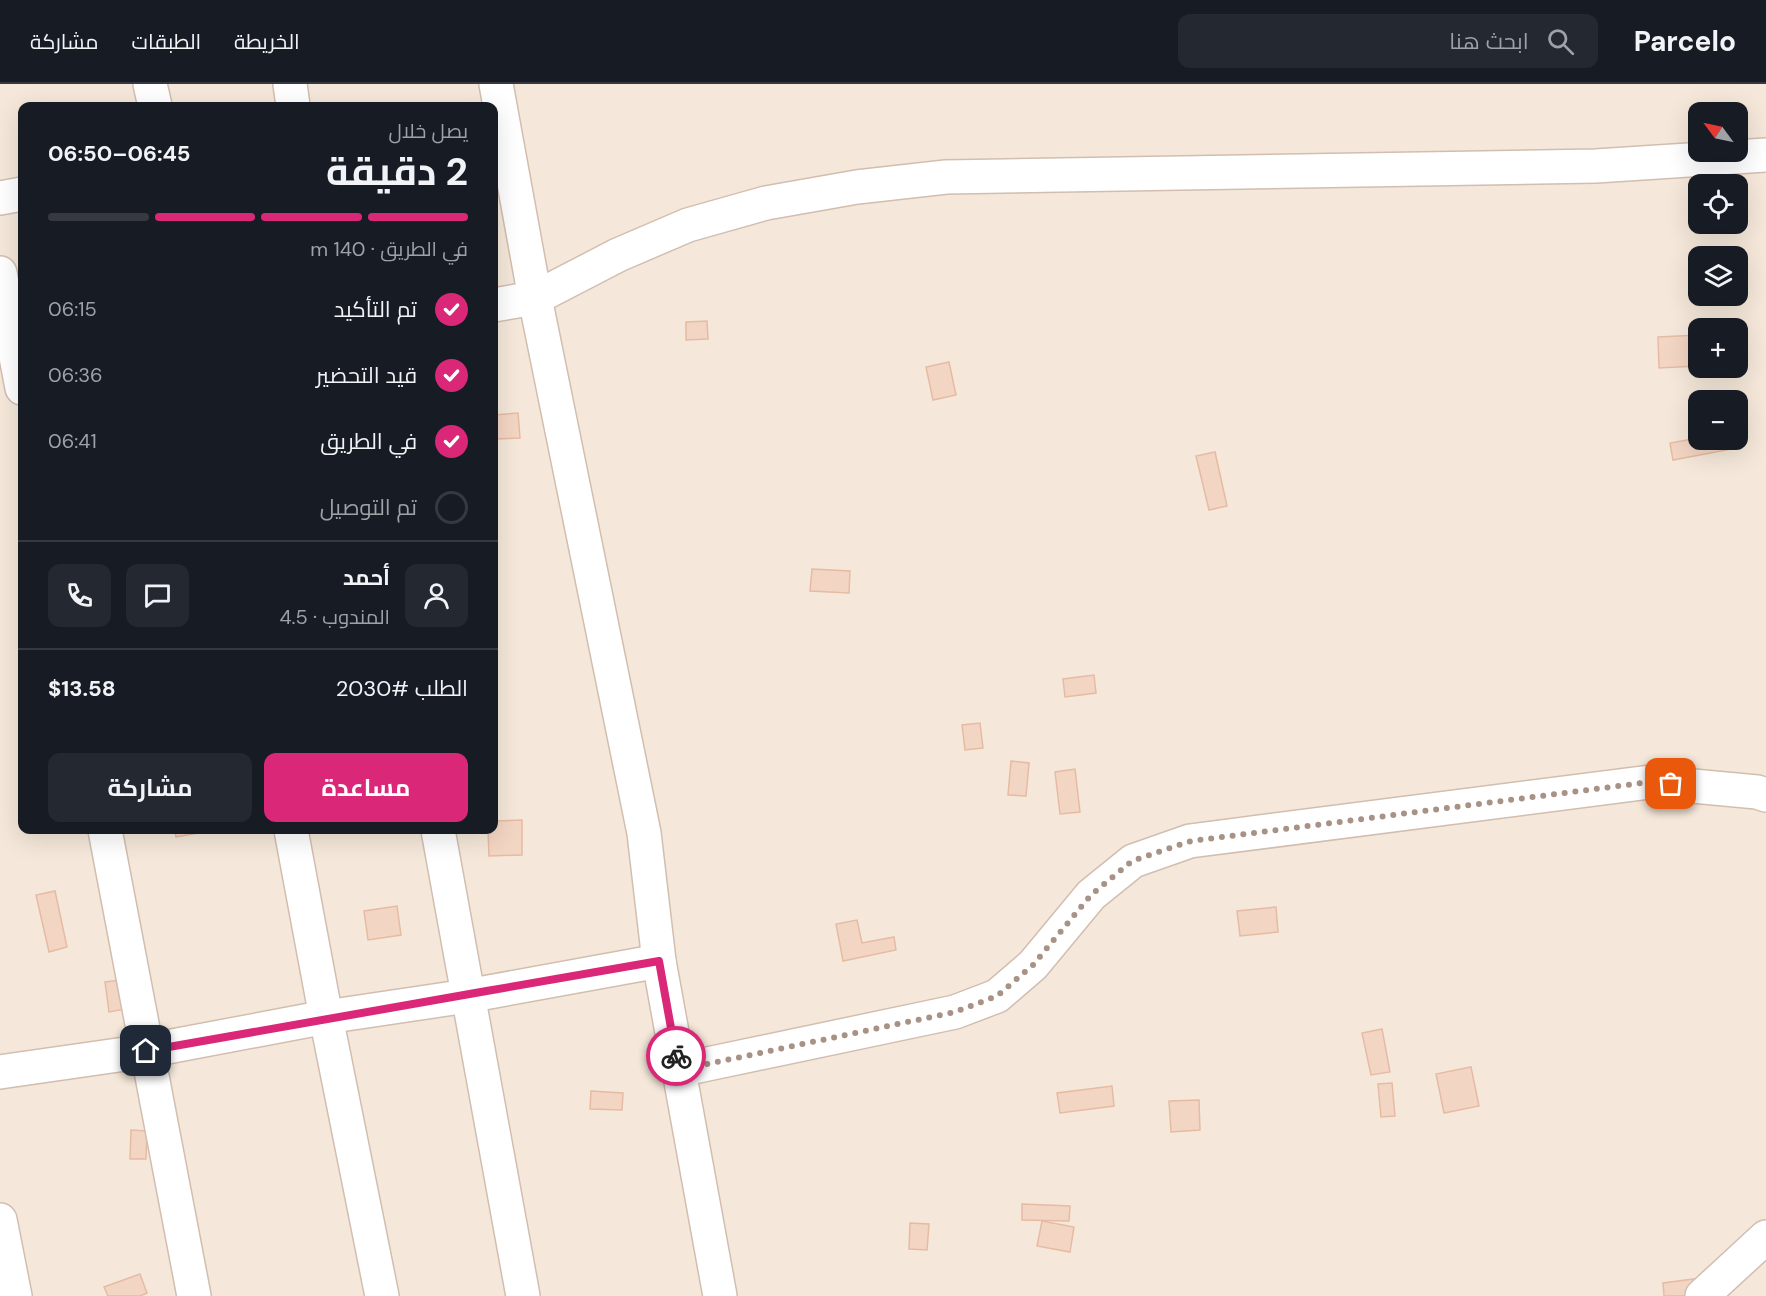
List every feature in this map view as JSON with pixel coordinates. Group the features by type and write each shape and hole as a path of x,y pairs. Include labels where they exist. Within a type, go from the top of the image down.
{"street":[{"path":"150,84 154,102"},
{"path":"290,84 293,102"},
{"path":"496,84 535,298 644,833 659,961 720,1296"},
{"path":"498,304 535,298 618,255 688,225 766,203 868,186 946,177 1596,166 1766,155"},
{"path":"0,198 18,195"},
{"path":"0,273 18,367"},
{"path":"0,397 18,395"},
{"path":"679,1070 955,1012 997,996 1033,965 1091,895 1132,861 1191,841 1650,782 1756,792 1766,795"},
{"path":"106,834 194,1296"},
{"path":"292,834 382,1296"},
{"path":"439,834 523,1296"},
{"path":"0,1072 146,1051 326,1017 467,996 659,961"},
{"path":"0,1220 15,1296"},
{"path":"1702,1296 1766,1237"}],"shaded area":[{"path":"0,84 1766,84 1766,1296 0,1296"}],"building":[{"path":"707,321 708,339 686,340 686,322"},
{"path":"1688,336 1688,367 1659,368 1658,337"},
{"path":"949,362 956,395 933,400 926,367"},
{"path":"518,413 520,438 498,439 498,415"},
{"path":"1688,440 1688,450 1726,450 1673,460 1670,443"},
{"path":"1215,452 1227,506 1209,510 1196,456"},
{"path":"812,569 850,571 849,593 810,591"},
{"path":"1094,675 1096,693 1065,697 1063,679"},
{"path":"980,723 983,748 965,750 962,725"},
{"path":"1011,761 1029,763 1026,796 1008,795"},
{"path":"1075,769 1080,812 1060,814 1055,772"},
{"path":"522,820 522,855 489,856 488,834 498,834 498,821"},
{"path":"176,834 193,834 176,837"},
{"path":"55,891 67,947 49,952 36,895"},
{"path":"397,906 401,935 368,940 364,911"},
{"path":"1276,907 1278,932 1240,936 1237,911"},
{"path":"857,920 862,943 894,937 896,950 843,961 836,924"},
{"path":"121,980 126,1009 109,1012 105,982"},
{"path":"1382,1029 1390,1072 1371,1075 1362,1033"},
{"path":"1471,1067 1479,1106 1444,1113 1436,1074"},
{"path":"1392,1083 1395,1116 1381,1117 1378,1084"},
{"path":"1112,1086 1114,1106 1060,1113 1057,1093"},
{"path":"591,1091 623,1093 622,1110 590,1109"},
{"path":"1199,1100 1200,1130 1171,1132 1169,1101"},
{"path":"131,1130 147,1131 146,1159 130,1159"},
{"path":"1022,1204 1070,1206 1069,1221 1022,1220"},
{"path":"1042,1221 1074,1227 1070,1252 1037,1246"},
{"path":"910,1223 929,1224 927,1250 909,1249"},
{"path":"140,1274 147,1293 140,1296 108,1296 104,1287"},
{"path":"1701,1278 1687,1296 1664,1296 1663,1283"}],"way so far":[{"path":"676,1056 679,1070 955,1012 997,996 1033,965 1091,895 1132,861 1191,841 1650,782 1671,784"}],"route":[{"path":"146,1051 326,1017 467,996 659,961 676,1056"}]}
